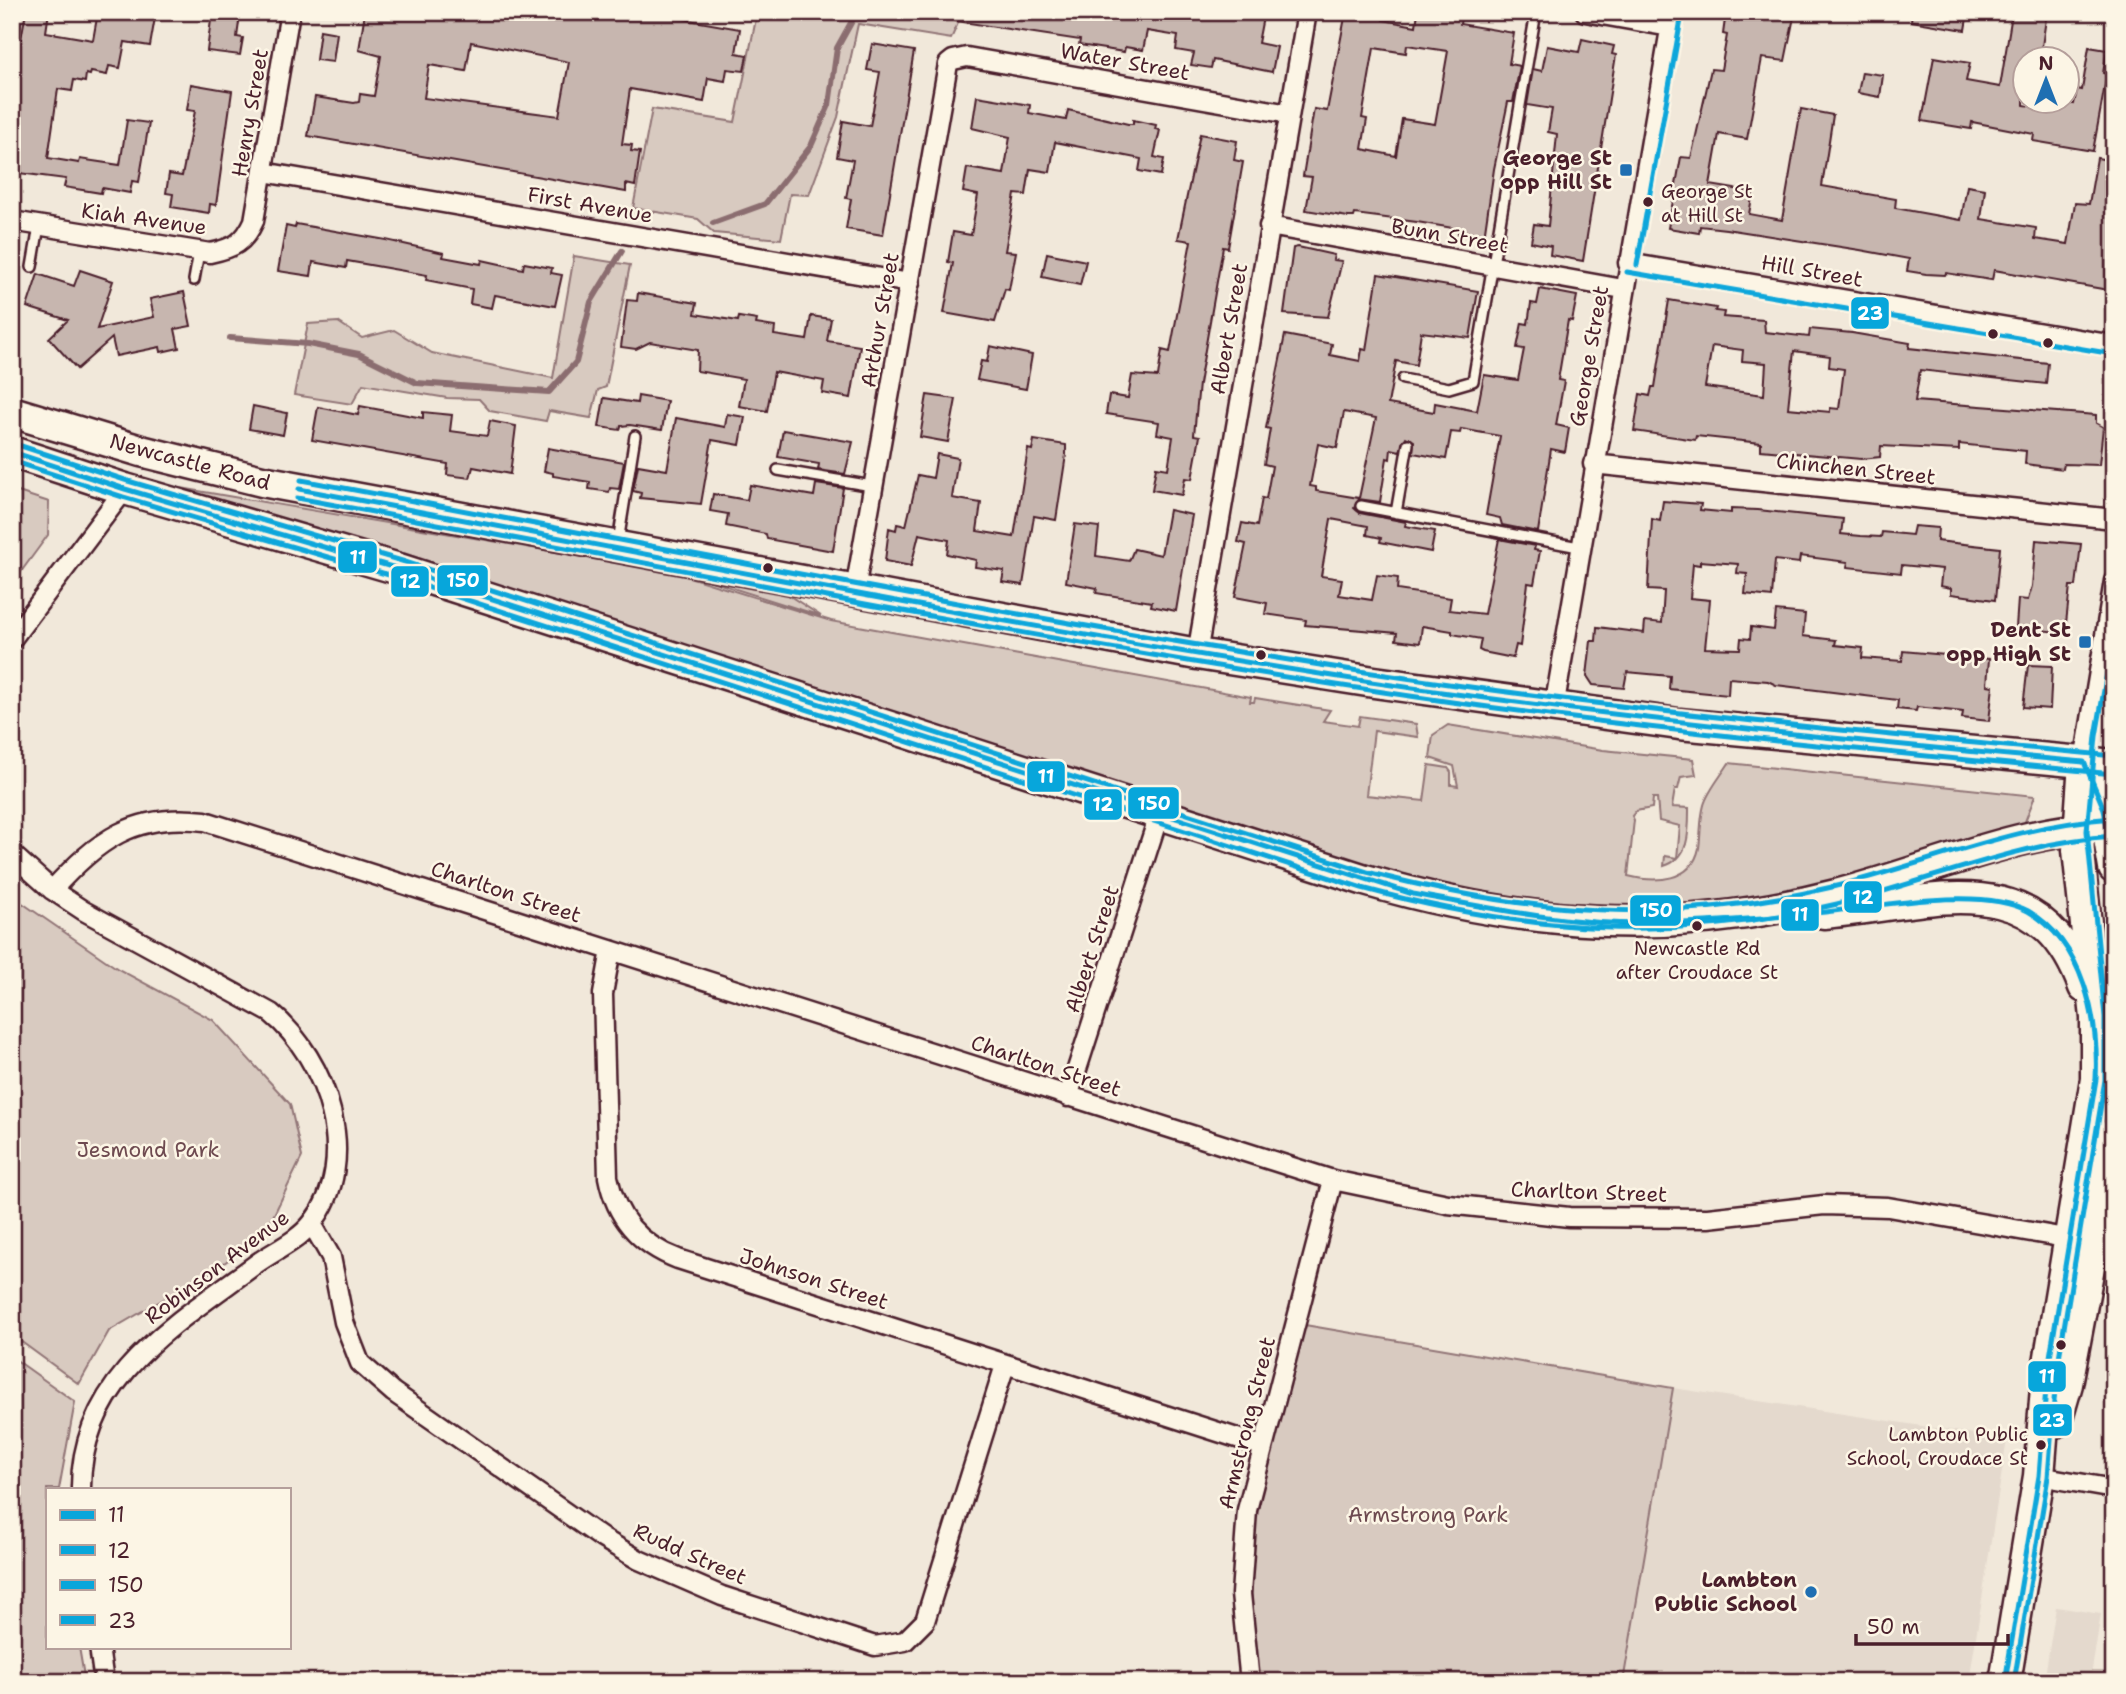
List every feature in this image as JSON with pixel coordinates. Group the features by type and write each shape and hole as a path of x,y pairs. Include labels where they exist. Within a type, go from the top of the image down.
{"highway":[{"name":"Newcastle Road","path":"12,412 141,451 262,481 1197,654 1554,708 1797,736 2114,765"},
{"path":"125,489 141,451"},
{"name":"Newcastle Road","path":"12,452 125,489 399,569 1401,891 1497,911 1583,922 1644,924 1746,916 1837,895 2011,844 2111,827"},
{"path":"2084,762 2111,827 2114,867"},
{"path":"2084,762 2078,831 2098,1045 2092,1245"},
{"path":"1746,916 1808,914 1936,900 1981,900 2012,904 2043,921 2069,953 2086,991 2098,1045"},
{"path":"2005,1682 2039,1476 2047,1376 2092,1245 2114,1134"}],"street":[{"name":"Henry Street","path":"254,220 290,12"},
{"name":"Albert Street","path":"1197,654 1307,12"},
{"path":"1585,12 1671,20"},
{"name":"George Street","path":"1554,708 1593,464 1671,20"},
{"name":"Water Street","path":"953,60 967,57 1289,114"},
{"name":"Arthur Street","path":"855,590 946,73 953,60"},
{"name":"First Avenue","path":"263,172 910,283"},
{"name":"Kiah Avenue","path":"12,221 199,252 231,249 246,239 254,220"},
{"name":"Bunn Street","path":"1269,226 1623,289"},
{"name":"Hill Street","path":"1628,263 2114,345"},
{"name":"Chinchen Street","path":"1593,464 2114,519"},
{"path":"12,639 125,489"},
{"path":"2084,762 2114,581"},
{"name":"Albert Street","path":"1068,1097 1159,815"},
{"name":"Charlton Street","path":"52,890 80,860 113,836 135,825 159,819 183,818 231,827 1333,1181 1459,1206 1569,1217 1708,1218 1824,1206 1888,1206 2092,1245"},
{"name":"Robinson Avenue","path":"12,853 52,890 84,911 271,1013 301,1042 323,1079 333,1128 331,1183 312,1224 159,1339 113,1384 86,1444 81,1488"},
{"name":"Johnson Street","path":"611,950 603,994 608,1177 617,1208 636,1235 656,1249 678,1259 1262,1446"},
{"name":"Armstrong Street","path":"1250,1682 1242,1623 1242,1562 1247,1510 1333,1181"},
{"name":"Rudd Street","path":"312,1224 331,1257 350,1343 360,1363 393,1392 602,1538 639,1560 722,1596 875,1646 905,1641 925,1621 1005,1365"},
{"path":"2039,1476 2114,1489"},
{"path":"99,1648 104,1682"}],"lane":[{"path":"1403,379 1449,388 1473,381 1536,12"},
{"path":"32,267 39,226"},
{"path":"194,280 199,252"},
{"path":"617,547 635,436"},
{"path":"1396,513 1408,444"},
{"path":"778,470 872,486"},
{"path":"1361,506 1579,547"}],"shaded area":[{"name":"Lambton Public School","path":"1673,1388 2007,1439 1969,1682 1623,1682"},
{"path":"2056,1607 2101,1614 2090,1682 2044,1682"}],"green space":[{"path":"963,12 951,39 858,24 838,117 809,195 790,194 781,239 714,233 698,219 633,208 652,109 735,122 757,14"},
{"path":"574,256 630,265 606,387 598,390 591,418 549,411 546,421 490,411 479,399 447,398 363,384 352,404 294,395 308,324 338,322 362,338 394,330 432,353 553,378"},
{"path":"181,488 673,572 831,621 1251,697 1250,702 1254,702 1255,698 1330,710 1323,721 1358,726 1360,716 1416,724 1418,737 1374,731 1366,795 1424,801 1429,765 1448,768 1451,772 1451,785 1458,786 1454,766 1430,758 1433,735 1448,725 1603,750 1693,759 1696,775 1681,777 1678,789 1675,789 1672,807 1689,808 1686,843 1679,857 1664,866 1665,856 1677,858 1680,826 1659,821 1657,798 1653,798 1652,808 1636,811 1632,816 1634,820 1628,876 1639,878 1671,877 1689,868 1699,848 1706,800 1729,763 2035,796 2024,824 1878,871 1815,887 1770,895 1678,904 1585,904 1498,895 1363,863 608,620 180,493"},
{"path":"12,490 49,502 48,535 12,584"},
{"path":"705,577 785,593 821,616 704,579"},
{"name":"Jesmond Park","path":"12,896 118,969 213,1020 290,1104 302,1157 266,1231 219,1267 109,1331 79,1384 12,1335"},
{"name":"Armstrong Park","path":"1305,1325 1673,1388 1623,1682 1260,1682 1251,1590 1255,1530 1273,1442"},
{"path":"12,1357 75,1402 59,1488 46,1488 46,1648 79,1648 85,1682 12,1682"}],"building":[{"path":"26,12 49,12 46,32 93,40 98,12 156,12 150,46 125,42 120,68 109,66 107,75 91,72 90,75 86,74 85,82 74,80 72,91 58,89 48,158 79,163 80,159 120,165 127,120 149,123 139,182 132,181 130,193 102,188 101,193 64,187 66,179 12,172 12,87"},
{"path":"212,12 240,15 237,37 243,38 240,55 207,51"},
{"path":"365,12 643,12 740,29 736,53 747,55 744,71 727,69 725,81 708,78 704,102 630,89 622,144 632,145 631,151 640,152 635,186 626,184 626,192 308,136 315,97 354,103 359,102 360,94 374,96 381,56 359,50","holes":["471,42 569,62 559,116 424,98 429,65 466,71"]},
{"path":"957,12 1208,12 1235,17 1235,12 1264,12 1258,43 1277,47 1272,72 1213,60 1211,68 1191,65 1194,53 1176,50 1178,36 1147,31 1143,50 1125,47 1124,52 1079,45 1080,40 956,21"},
{"path":"1346,12 1385,12 1383,20 1416,26 1418,12 1424,12 1461,18 1460,24 1514,33 1509,64 1520,66 1513,102 1508,102 1494,169 1484,238 1458,234 1459,229 1417,222 1355,214 1354,217 1348,217 1306,210 1312,177 1303,176 1314,109 1327,111","holes":["1407,45 1448,51 1435,124 1402,119 1396,156 1362,149 1367,119 1362,118 1374,48 1406,53"]},
{"path":"1726,12 1795,12 1785,61 1762,58 1747,139 1719,134 1710,185 1753,192 1749,214 1782,220 1801,109 1833,115 1822,186 1896,199 1895,208 1961,220 1967,186 1985,189 1981,219 2036,228 2035,239 2068,244 2075,203 2089,204 2097,158 2114,161 2114,291 1994,270 1992,280 1946,273 1926,274 1907,271 1909,259 1860,250 1700,226 1699,233 1668,228 1681,157 1691,158 1711,69 1721,70 1727,35 1723,34"},
{"path":"1912,12 1968,12 1965,30 1911,21"},
{"path":"2028,12 2047,12 2042,46 2010,46 2010,116 2080,116 2080,90 2089,47 2107,50 2103,73 2107,74 2093,151 2033,141 2034,134 1972,122 1971,129 1922,121 1934,57 1970,63 1966,81 2000,87 2012,14 2027,16"},
{"path":"320,30 337,33 333,62 316,60"},
{"path":"1582,39 1614,46 1612,54 1616,55 1583,261 1550,255 1551,246 1531,242 1534,224 1548,226 1557,134 1548,132 1552,109 1527,105 1533,69 1542,71 1547,46 1579,52"},
{"path":"872,44 914,51 883,235 846,229 851,199 846,198 853,160 837,157 843,121 870,126 880,72 867,70"},
{"path":"1862,72 1883,75 1880,97 1858,93"},
{"path":"191,84 232,91 216,205 210,204 209,213 171,207 173,194 166,193 169,174 182,176 195,111 187,110"},
{"path":"977,96 1030,105 1029,113 1066,120 1068,110 1128,124 1133,124 1133,120 1156,125 1155,129 1160,130 1154,157 1164,159 1161,175 1139,171 1141,159 1055,142 1050,172 1030,169 1026,195 1015,194 1005,251 1016,252 1009,290 1005,289 995,322 944,313 953,263 948,262 953,232 971,235 978,195 963,192 967,168 1004,174 1010,137 972,128"},
{"path":"1200,134 1237,141 1234,160 1243,162 1228,248 1223,247 1199,384 1194,435 1200,436 1192,479 1185,478 1182,495 1152,490 1156,467 1168,469 1173,437 1157,434 1159,422 1106,414 1109,395 1128,398 1132,375 1158,377 1162,350 1170,352 1191,241 1178,239"},
{"path":"296,224 386,240 444,253 443,257 481,264 482,260 523,269 524,263 552,268 551,273 562,275 555,306 495,295 492,308 470,304 472,289 426,280 427,275 347,261 346,268 313,262 311,276 278,271 286,226 295,228"},
{"path":"1293,248 1334,255 1333,260 1342,261 1328,317 1284,314"},
{"path":"1047,253 1086,261 1080,285 1042,277"},
{"path":"80,270 113,281 97,329 154,317 150,299 184,292 191,326 175,329 179,348 161,352 160,347 116,356 112,338 77,369 49,338 68,320 27,307 38,274 74,286"},
{"path":"1378,274 1478,291 1470,338 1421,332 1416,365 1396,361 1388,404 1434,412 1435,403 1477,411 1484,375 1518,380 1524,349 1517,348 1522,323 1528,324 1531,303 1537,304 1540,289 1577,296 1572,321 1568,320 1558,380 1564,381 1556,425 1569,428 1565,452 1551,449 1538,532 1502,525 1500,518 1486,515 1500,436 1461,429 1460,433 1451,432 1446,459 1413,453 1414,441 1406,437 1400,451 1391,449 1390,459 1387,458 1380,502 1359,499 1354,508 1360,513 1406,522 1405,526 1435,531 1431,552 1380,542 1381,538 1367,535 1368,526 1331,519 1321,576 1342,579 1339,595 1372,600 1377,575 1398,578 1397,590 1451,598 1449,610 1484,614 1499,539 1535,546 1534,550 1540,551 1534,584 1528,583 1520,646 1516,645 1513,658 1483,652 1479,650 1481,639 1452,634 1452,631 1422,626 1420,643 1396,640 1397,633 1305,625 1306,620 1265,614 1267,603 1235,597 1246,544 1238,542 1242,523 1257,526 1262,498 1266,499 1272,466 1264,464 1270,429 1266,428 1285,335 1332,344 1330,355 1360,361 1362,349 1366,350","holes":["1344,412 1376,418 1359,498 1316,491 1316,487 1310,486 1318,444 1337,448"]},
{"path":"638,293 697,303 695,314 738,321 739,317 757,320 756,324 775,327 774,335 807,340 811,316 831,319 827,341 860,346 851,398 822,393 824,381 774,372 767,411 739,406 744,379 697,371 698,350 650,342 636,349 621,347 627,300 637,301"},
{"path":"1669,300 1716,308 1715,311 1724,312 1723,317 1764,320 1765,332 1809,337 1810,329 1852,333 1910,343 1909,348 2048,363 2046,384 1920,370 1915,401 2096,415 2096,423 2103,427 2099,465 2064,464 2063,469 2025,464 2026,451 1959,444 1959,450 1881,446 1880,457 1861,459 1761,450 1761,443 1696,436 1695,440 1634,431 1640,394 1650,396 1652,387 1655,387","holes":["1712,346 1743,350 1742,361 1766,363 1764,395 1705,387","1794,351 1830,356 1829,367 1844,369 1839,409 1830,408 1830,412 1788,408"]},
{"path":"990,346 1032,355 1026,389 977,380 981,361 987,362"},
{"path":"927,395 956,399 948,442 920,437"},
{"path":"638,396 667,401 662,430 630,425 621,426 620,430 599,427 604,398 637,403"},
{"path":"253,406 287,413 283,435 249,429"},
{"path":"360,406 423,418 423,412 452,415 450,431 487,436 490,421 516,426 510,474 473,467 470,478 447,475 448,464 312,440 318,407 358,415"},
{"path":"727,414 745,417 740,445 712,440 701,504 640,498 641,493 633,491 638,465 667,470 676,418 725,427"},
{"path":"783,430 853,442 845,474 818,470 819,464 778,457"},
{"path":"1034,440 1066,445 1066,455 1056,520 1034,516 1023,585 1002,582 1004,571 975,567 976,560 947,554 949,540 919,534 911,566 885,561 889,528 896,530 897,524 906,526 918,475 933,478 937,454 958,458 952,498 981,503 977,531 1014,537 1028,449 1032,450"},
{"path":"548,448 624,462 619,489 610,488 609,492 589,489 590,482 553,476 553,473 544,471"},
{"path":"816,484 843,488 833,551 767,539 766,534 726,526 728,514 710,511 713,494 747,500 750,485 814,496"},
{"path":"1663,501 1701,504 1700,510 1731,513 1731,509 1758,510 1843,519 1841,534 1861,536 1881,537 1882,532 1912,535 1914,526 1938,528 1937,541 2000,548 1995,600 1951,594 1951,588 1940,586 1942,569 1902,565 1901,573 1847,567 1848,562 1800,556 1799,563 1775,560 1772,597 1745,594 1747,574 1737,573 1738,564 1700,561 1700,565 1693,564 1690,598 1710,600 1705,648 1740,649 1741,638 1750,639 1751,627 1774,630 1776,611 1805,614 1803,636 1836,640 1835,645 1863,648 1862,658 1902,661 1903,651 1989,659 1987,685 1993,686 1989,721 1962,718 1963,712 1917,707 1916,711 1897,709 1898,700 1776,685 1768,681 1729,678 1728,695 1669,689 1670,676 1627,672 1624,688 1593,685 1587,676 1591,641 1596,641 1597,627 1644,633 1645,621 1662,623 1664,591 1648,590 1652,519 1660,521"},
{"path":"1169,510 1192,515 1176,611 1151,606 1152,602 1096,593 1097,588 1066,582 1075,524 1099,527 1096,556 1129,561 1134,549 1161,555"},
{"path":"2036,540 2081,544 2076,586 2070,586 2065,633 2016,627 2018,599 2028,600 2032,586"},
{"path":"2028,665 2052,666 2050,709 2023,707"}],"waterway":[{"path":"713,223 765,204 811,146 829,105 837,48 857,12"},
{"path":"230,338 308,344 359,354 417,383 549,392 576,362 591,302 622,251"}],"transit line":[{"name":"23","path":"1637,265 1682,14"},
{"name":"23","path":"1627,272 2113,354"},
{"name":"150","path":"15,444 128,481 402,561 1367,872 1484,898 1599,910 1714,907 1832,887 2041,828 2113,818"},
{"name":"11","path":"12,452 125,489 399,569 1413,894 1528,914 1615,923 1726,921 1952,899 1981,899 2007,903 2028,911 2047,925 2063,942 2084,985 2095,1032 2096,1079 2047,1375 2039,1476 2005,1682"},
{"name":"12","path":"12,461 123,497 396,577 1362,888 1482,915 1599,928 1716,925 1776,917 1837,904 2009,854 2043,846 2114,836"},
{"name":"150","path":"301,480 969,605 1372,673 1649,709 2114,756"},
{"name":"11","path":"299,489 968,614 1371,682 1638,717 2084,762 2104,809 2114,867"},
{"name":"12","path":"297,498 967,623 1370,690 1648,727 2113,774"},
{"name":"23","path":"2014,1682 2048,1477 2056,1376 2105,1080 2105,1017 2087,831 2096,736 2114,633"}],"place":[{"name":"George St opp Hill St","path":"1626,170"},
{"name":"George St at Hill St","path":"1648,202"},
{"name":"Dent St opp High St","path":"2085,642"},
{"name":"Newcastle Rd after Croudace St","path":"1697,926"},
{"name":"Lambton Public School, Croudace St","path":"2041,1445"},
{"name":"Lambton Public School","path":"1811,1592"}]}
